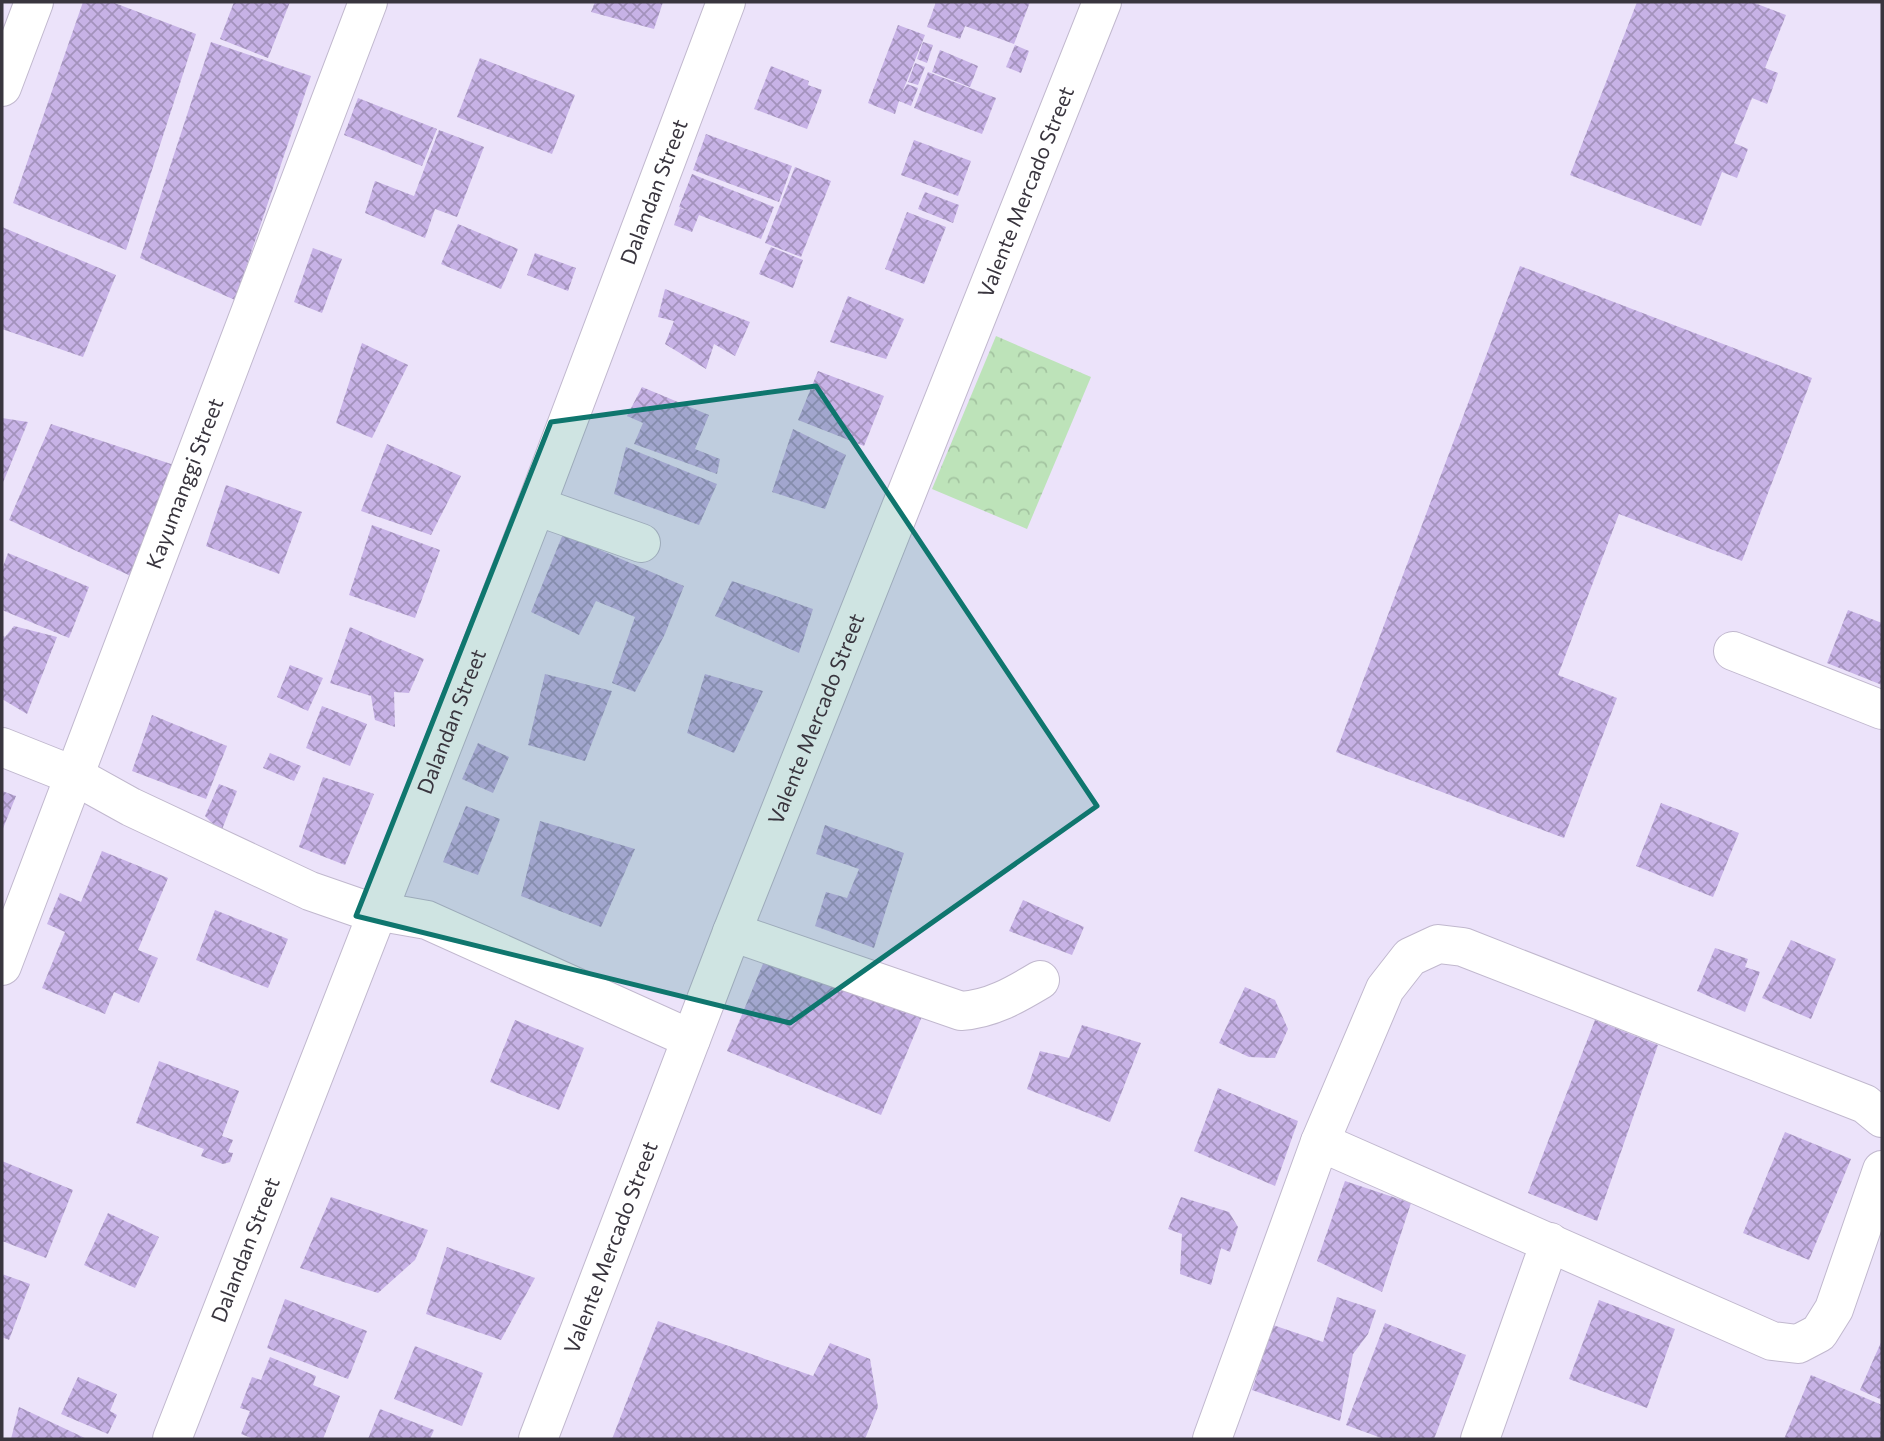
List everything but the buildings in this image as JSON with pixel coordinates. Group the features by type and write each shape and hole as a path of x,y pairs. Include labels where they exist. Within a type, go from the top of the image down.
{"street":[{"path":"2,87 34,2"},
{"name":"Kayumanggi Street","path":"2,967 368,2"},
{"name":"Dalandan Street","path":"172,1439 536,506 726,2"},
{"name":"Valente Mercado Street","path":"538,1439 732,932 1102,2"},
{"path":"536,506 640,543"},
{"path":"1733,650 1882,710"},
{"path":"2,747 75,776 131,807 310,891 378,912 427,920 691,1039"},
{"path":"732,932 961,1010 976,1010 1004,1001 1040,980"},
{"path":"1212,1439 1320,1142 1385,989 1410,957 1438,944 1463,947 1865,1104 1882,1118"},
{"path":"1320,1142 1772,1341 1798,1344 1819,1333 1834,1308 1882,1170"},
{"path":"1480,1439 1550,1242"}],"highlighted area":[{"path":"816,386 1097,806 790,1023 356,916 551,422"}],"green space":[{"path":"996,336 1091,377 1027,529 932,489"}]}
